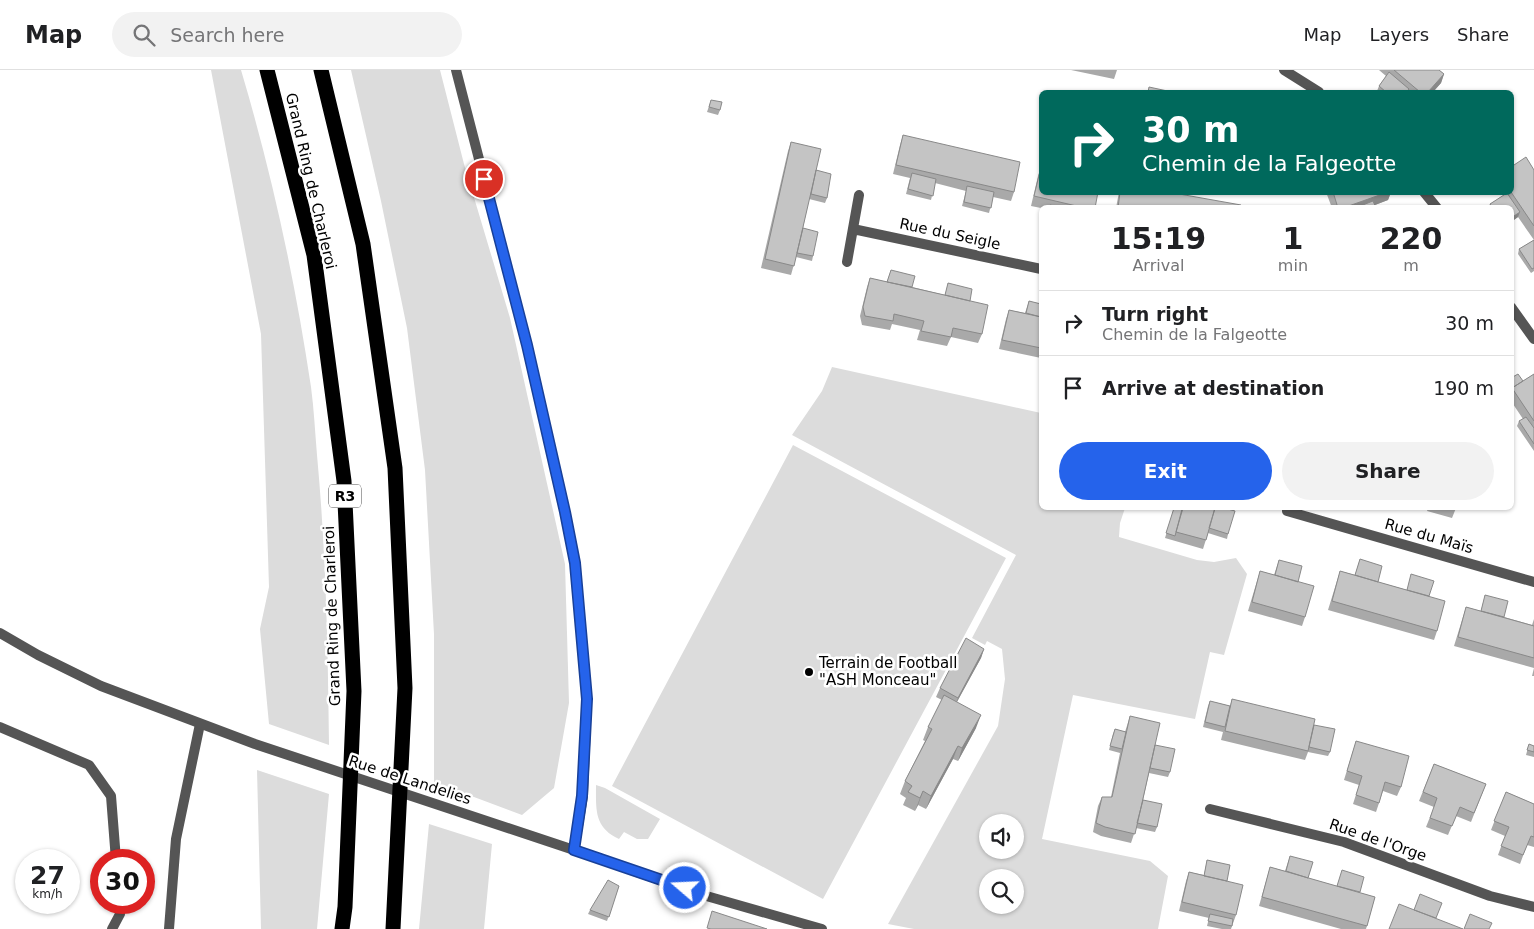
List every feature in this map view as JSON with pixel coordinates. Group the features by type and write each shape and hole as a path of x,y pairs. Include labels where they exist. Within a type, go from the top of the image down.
{"highway":[{"name":"Grand Ring de Charleroi","path":"266,70 314,255 344,481 354,691 345,906 342,929"},
{"path":"321,70 363,244 395,468 405,688 393,929"}],"street":[{"path":"456,70 527,345 575,563 587,699 582,796 574,850"},
{"path":"1284,70 1315,90"},
{"path":"847,262 859,195"},
{"path":"1426,195 1435,205"},
{"name":"Rue du Seigle","path":"853,229 1039,269"},
{"path":"1514,311 1534,339"},
{"name":"Rue du Maïs","path":"1287,511 1534,582"},
{"name":"Rue de Landelies","path":"0,633 38,655 102,686 255,744 703,895 822,929"},
{"path":"169,929 176,839 200,724"},
{"path":"0,727 89,765 111,796 115,849"},
{"name":"Rue de l'Orge","path":"1210,809 1344,842 1490,896 1534,907"},
{"path":"112,929 120,914"}],"shaded area":[{"path":"211,70 241,70 273,188 305,347 313,404 323,528 329,745 269,724 260,629 269,587 261,334"},
{"path":"351,70 440,70 464,164 510,318 565,564 569,703 554,788 522,815 434,782 434,634 425,470 407,328 381,201"},
{"path":"832,367 1039,413 1039,510 1124,510 1120,523 1119,537 1197,560 1214,562 1236,558 1247,574 1224,655 1210,652 1195,719 1073,695 1042,839 1150,861 1168,876 1158,929 914,929 888,924 998,726 1005,679 1002,649 987,641 985,645 972,638 1016,555 792,435 822,391"},
{"name":"Terrain de Football \"ASH Monceau\"","path":"793,445 1006,558 823,899 612,786"},
{"path":"257,770 329,794 317,929 261,929"},
{"path":"596,785 605,788 660,819 648,839 637,839 624,832 619,839 605,829 598,817"},
{"path":"429,824 492,844 484,929 419,929"}],"building":[{"path":"1394,70 1439,70 1444,74 1430,90 1418,90"},
{"path":"1389,72 1409,89 1384,90 1379,86"},
{"path":"1149,87 1163,90 1148,90"},
{"path":"711,100 722,102 720,110 709,107"},
{"path":"903,135 1020,162 1014,192 896,165"},
{"path":"791,142 821,149 794,266 765,259"},
{"path":"1526,157 1534,170 1534,226 1513,195 1514,165"},
{"path":"816,170 831,174 827,198 811,194"},
{"path":"912,173 936,179 933,196 908,189"},
{"path":"1039,175 1039,195 1097,195 1096,205 1072,205 1034,196"},
{"path":"967,186 994,192 991,208 964,202"},
{"path":"1120,195 1185,195 1241,205 1118,205"},
{"path":"1334,195 1380,195 1351,205 1337,205"},
{"path":"1504,195 1508,195 1520,212 1514,216 1514,205 1490,204"},
{"path":"1373,201 1375,205 1363,205"},
{"path":"803,228 818,232 813,256 797,253"},
{"path":"1534,240 1534,268 1532,269 1519,249"},
{"path":"891,270 915,276 912,287 887,282"},
{"path":"870,278 988,305 982,334 953,328 951,337 921,331 924,321 894,314 893,321 865,316 863,307"},
{"path":"948,283 972,289 970,301 945,295"},
{"path":"1029,301 1039,304 1039,316 1026,313"},
{"path":"1009,310 1039,317 1039,348 1002,340"},
{"path":"1518,374 1523,381 1514,387 1514,376"},
{"path":"1534,374 1534,421 1514,391 1514,387"},
{"path":"1526,417 1534,428 1534,444 1519,421"},
{"path":"1173,510 1182,510 1175,536 1166,533"},
{"path":"1182,510 1214,510 1206,540 1176,532"},
{"path":"1214,510 1235,511 1228,534 1209,528"},
{"path":"1360,559 1382,566 1378,582 1355,575"},
{"path":"1279,560 1302,566 1298,582 1275,575"},
{"path":"1260,571 1314,586 1305,617 1252,602"},
{"path":"1340,571 1445,601 1437,631 1332,601"},
{"path":"1411,574 1434,581 1429,596 1407,590"},
{"path":"1485,595 1508,601 1504,617 1481,611"},
{"path":"1466,607 1534,626 1534,658 1458,637"},
{"path":"966,638 984,649 958,698 940,688"},
{"path":"944,695 981,715 962,748 958,746 931,796 923,791 920,798 908,792 912,786 905,781 932,729 928,727"},
{"path":"1232,699 1315,719 1308,751 1225,731"},
{"path":"1210,701 1230,706 1225,727 1205,722"},
{"path":"1130,716 1160,723 1135,834 1096,823 1102,797 1112,797"},
{"path":"1314,725 1335,729 1330,752 1309,747"},
{"path":"1115,729 1126,732 1122,749 1110,746"},
{"path":"1356,741 1409,756 1401,787 1385,782 1379,803 1356,795 1362,776 1347,771"},
{"path":"1529,744 1534,746 1534,752 1527,750"},
{"path":"1155,745 1175,749 1170,772 1150,768"},
{"path":"1434,764 1486,784 1474,813 1460,807 1452,826 1430,818 1437,798 1423,792"},
{"path":"1506,792 1534,804 1534,837 1531,836 1523,855 1501,846 1509,827 1494,821"},
{"path":"1143,800 1162,804 1157,827 1137,823"},
{"path":"1290,856 1313,862 1308,878 1286,871"},
{"path":"1207,860 1230,865 1227,881 1204,876"},
{"path":"1270,867 1375,897 1367,926 1262,897"},
{"path":"1342,870 1364,877 1360,892 1337,886"},
{"path":"1189,872 1243,885 1236,915 1182,902"},
{"path":"608,880 619,886 609,917 590,910"},
{"path":"1420,894 1442,903 1436,918 1414,910"},
{"path":"1399,904 1463,929 1389,929"},
{"path":"712,911 767,929 707,928"},
{"path":"1210,914 1233,919 1232,926 1208,921"},
{"path":"1470,914 1492,923 1489,929 1464,929"}],"place":[{"name":"Terrain de Football \"ASH Monceau\"","path":"809,672"}],"route":[{"path":"484,179 527,345 575,563 587,699 582,796 574,850 685,888"}]}
